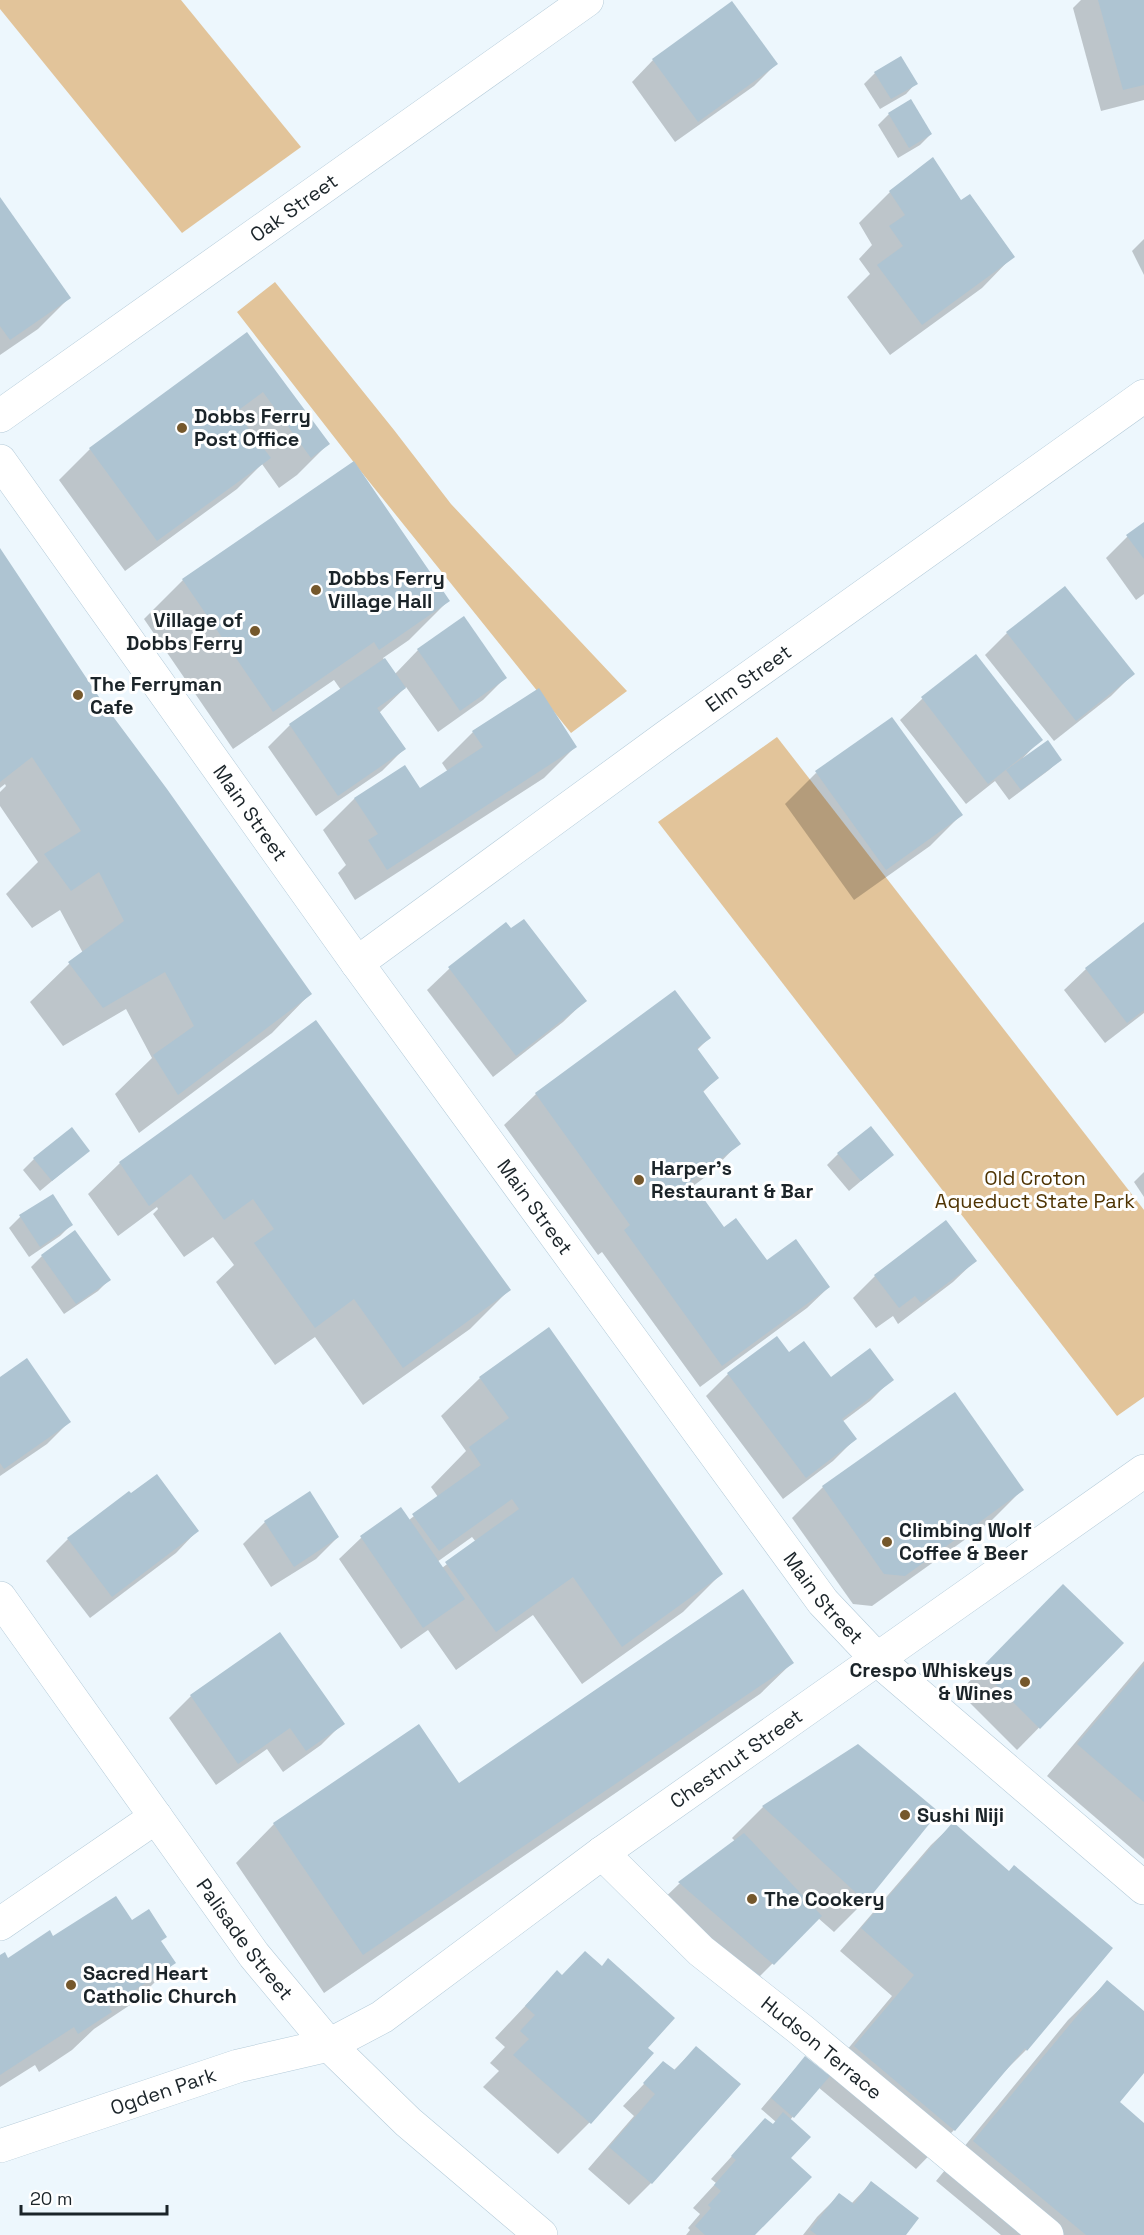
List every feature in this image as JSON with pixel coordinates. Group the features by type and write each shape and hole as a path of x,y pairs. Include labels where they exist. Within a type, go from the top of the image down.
{"street":[{"name":"Oak Street","path":"0,416 587,0"},
{"name":"Elm Street","path":"357,963 666,737 1144,396"},
{"name":"Main Street","path":"0,461 357,963 823,1602 878,1660 1144,1888"},
{"name":"Chestnut Street","path":"329,2045 382,2017 602,1853 1144,1471"},
{"name":"Palisade Street","path":"0,1598 254,1955 329,2045 408,2122 541,2235"},
{"path":"0,1924 156,1817"},
{"name":"Hudson Terrace","path":"602,1853 700,1951 800,2029 1047,2235"},
{"name":"Ogden Park","path":"0,2146 238,2066 329,2045"}],"green space":[{"path":"0,0 181,0 301,147 182,233 0,9"},
{"path":"275,282 451,504 627,691 571,733 359,469 237,312"},
{"name":"Old Croton Aqueduct State Park","path":"777,737 1144,1210 1144,1397 1117,1416 658,822"}],"building":[{"path":"1098,0 1144,0 1144,85 1123,90"},
{"path":"732,1 778,64 698,122 652,59"},
{"path":"901,56 918,84 891,99 874,72"},
{"path":"911,99 932,134 909,148 888,113"},
{"path":"933,157 961,200 970,194 1015,257 922,325 877,265 903,246 889,226 905,215 889,191"},
{"path":"0,197 71,298 10,340 0,326"},
{"name":"Dobbs Ferry Post Office","path":"247,332 330,444 311,458 263,392 236,412 271,458 157,541 89,448"},
{"name":"Dobbs Ferry Village Hall","path":"354,461 450,601 379,650 374,642 273,712 182,579"},
{"path":"1144,522 1144,559 1126,535"},
{"path":"0,548 103,703 167,789 312,994 178,1095 153,1055 194,1026 165,972 103,1008 68,962 124,921 99,872 71,891 44,854 81,831 32,757 0,782"},
{"path":"1065,586 1135,674 1076,721 1006,632"},
{"path":"464,616 507,678 460,711 417,649"},
{"path":"976,654 1043,740 988,784 921,697"},
{"path":"385,658 406,688 377,708 406,749 338,796 289,724"},
{"path":"539,688 577,747 387,870 368,840 378,834 354,798 405,765 420,788 483,747 472,731"},
{"path":"892,717 963,815 886,870 815,771"},
{"path":"1048,740 1062,760 1021,790 1006,770"},
{"path":"524,919 587,1001 516,1056 448,967 506,922 511,928"},
{"path":"1144,922 1144,1010 1127,1023 1085,968"},
{"path":"675,990 711,1038 697,1048 719,1078 703,1091 741,1144 691,1181 724,1227 736,1218 767,1260 796,1239 830,1287 722,1366 624,1230 630,1225 535,1093"},
{"path":"316,1020 511,1290 403,1368 354,1299 315,1328 254,1243 274,1229 253,1199 224,1220 191,1174 149,1206 119,1162"},
{"path":"871,1126 894,1155 861,1181 837,1153"},
{"path":"72,1127 90,1151 52,1181 33,1158"},
{"path":"53,1194 73,1225 40,1247 19,1215"},
{"path":"946,1220 977,1261 921,1303 915,1296 899,1308 874,1275"},
{"path":"75,1230 111,1280 76,1304 41,1255"},
{"path":"549,1327 723,1574 622,1647 573,1577 496,1632 445,1562 519,1509 512,1499 439,1551 412,1514 481,1465 469,1447 509,1418 479,1377"},
{"path":"777,1336 789,1352 804,1341 831,1377 870,1348 894,1380 842,1419 857,1439 806,1478 727,1373"},
{"path":"27,1358 71,1422 4,1469 0,1463 0,1377"},
{"path":"955,1392 1024,1490 905,1576 884,1574 822,1486"},
{"path":"157,1474 199,1531 112,1597 67,1538 129,1491 131,1493"},
{"path":"310,1491 339,1537 294,1567 264,1521"},
{"path":"401,1507 465,1599 423,1628 360,1536"},
{"path":"1063,1584 1124,1643 1040,1729 980,1669"},
{"path":"743,1589 794,1663 363,1955 273,1823 419,1724 459,1783"},
{"path":"280,1632 345,1724 306,1751 290,1728 238,1764 190,1695"},
{"path":"1144,1665 1144,1802 1077,1744"},
{"path":"858,1744 939,1812 866,1902 762,1806"},
{"path":"953,1822 1009,1871 1014,1865 1113,1948 1027,2051 1025,2048 955,2131 854,2046 914,1975 861,1928"},
{"name":"The Cookery","path":"744,1833 822,1916 774,1965 678,1882"},
{"name":"Sacred Heart Catholic Church","path":"116,1896 132,1920 149,1909 167,1937 161,1941 176,1963 109,2007 112,2012 78,2034 74,2027 0,2075 0,1955 5,1952 8,1958 50,1930 53,1936"},
{"path":"585,1951 602,1966 608,1958 675,2018 648,2048 654,2053 591,2124 513,2055 529,2039 520,2031 535,2015 525,2006 557,1970 562,1975"},
{"path":"1107,1980 1144,2011 1144,2073 1120,2102 1144,2123 1144,2235 1086,2235 973,2141"},
{"path":"696,2046 741,2084 652,2184 609,2147 655,2094 643,2083 663,2061 675,2070"},
{"path":"805,2056 830,2076 794,2118 771,2098"},
{"path":"783,2112 811,2137 791,2158 812,2177 755,2235 705,2235 695,2226 711,2208 708,2205 721,2191 714,2185 736,2160 731,2156 765,2118 773,2124"},
{"path":"871,2181 919,2218 906,2235 817,2235 810,2230 839,2193 854,2204"}],"place":[{"name":"Dobbs Ferry Post Office","path":"182,428"},
{"name":"Dobbs Ferry Village Hall","path":"316,590"},
{"name":"Village of Dobbs Ferry","path":"255,631"},
{"name":"The Ferryman Cafe","path":"78,695"},
{"name":"Harper's Restaurant & Bar","path":"639,1180"},
{"name":"Climbing Wolf Coffee & Beer","path":"887,1542"},
{"name":"Crespo Whiskeys & Wines","path":"1025,1682"},
{"name":"Sushi Niji","path":"905,1815"},
{"name":"The Cookery","path":"752,1899"},
{"name":"Sacred Heart Catholic Church","path":"71,1985"}]}
